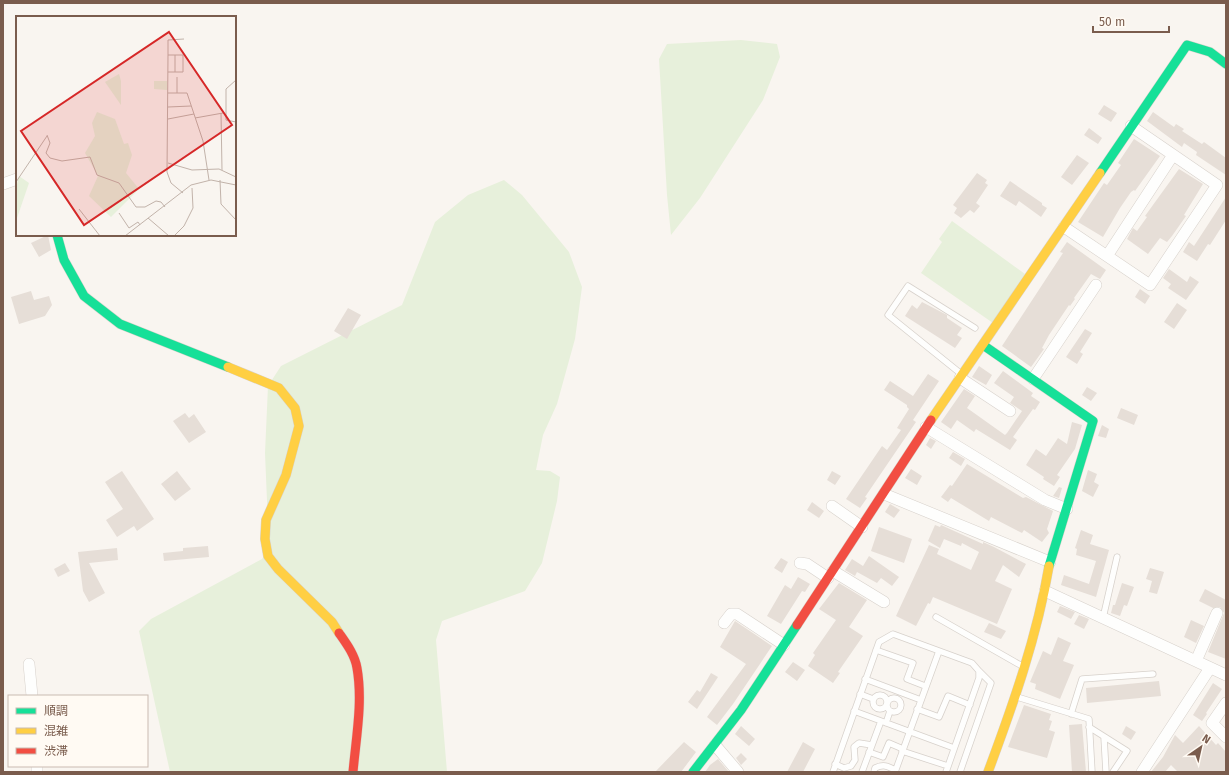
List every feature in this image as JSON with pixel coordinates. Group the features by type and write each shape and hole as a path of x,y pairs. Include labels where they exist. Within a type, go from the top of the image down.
{"street":[{"path":"693,772 741,710 884,494 926,427 1188,45 1210,52 1226,64"},
{"path":"1064,227 1150,285 1217,185 1131,126"},
{"path":"1107,256 1173,155"},
{"path":"3,184 16,179"},
{"path":"57,236 64,260 84,296 120,324 279,388 295,408 300,426 286,475 266,520 265,539 268,556 278,569 332,622 349,648 357,667 359,704 353,772"},
{"path":"1033,379 1096,285"},
{"path":"983,345 1093,421 1068,509 1050,562 1016,696 988,772"},
{"path":"961,377 1010,411"},
{"path":"926,427 1045,500 1068,509"},
{"path":"884,494 1050,562"},
{"path":"832,506 862,527"},
{"path":"800,563 807,564 831,574 884,602"},
{"path":"1044,590 1226,675"},
{"path":"1196,661 1217,613"},
{"path":"724,623 731,614 737,614 784,645"},
{"path":"29,664 32,695"},
{"path":"1142,772 1210,668"},
{"path":"1226,703 1212,723 1226,737"},
{"path":"715,744 738,772"}],"lane":[{"path":"961,377 888,315 908,286 976,328"},
{"path":"1103,618 1117,557"},
{"path":"936,617 1024,667"},
{"path":"833,772 879,642 893,634 972,663 991,683 960,772"},
{"path":"876,650 913,663 907,679 926,686"},
{"path":"874,772 875,768 886,765 895,771 938,651"},
{"path":"869,752 883,757 889,743 947,769 979,678 979,670"},
{"path":"1072,714 1082,679 1154,674"},
{"path":"865,679 920,700"},
{"path":"860,694 873,699"},
{"path":"873,699 877,695 884,695 887,699 887,708 890,711"},
{"path":"917,709 940,717 948,696 970,705"},
{"path":"1016,696 1089,719 1092,772"},
{"path":"873,699 874,705 878,708 884,708 893,698 898,700 900,703 899,710 895,712 890,711"},
{"path":"854,711 954,748"},
{"path":"862,772 872,745 890,711"},
{"path":"1089,727 1127,751 1113,772"},
{"path":"1104,737 1106,772"},
{"path":"835,764 844,768 851,766 855,760 854,747 859,743 872,745"}],"green space":[{"path":"741,40 777,44 780,57 763,100 700,198 671,235 667,195 659,59 667,44"},
{"path":"504,180 522,195 569,252 582,287 575,339 557,404 543,435 536,470 550,471 560,477 557,501 542,563 525,591 442,621 436,640 447,772 170,772 139,631 151,619 262,559 269,549 265,453 268,386 281,366 402,305 435,222 468,195"},
{"path":"952,221 1025,274 993,323 921,273 942,242 939,239"}],"building":[{"path":"1104,105 1117,113 1111,122 1098,114"},
{"path":"1153,112 1174,127 1176,124 1184,129 1182,131 1202,144 1204,142 1226,158 1226,175 1196,155 1197,152 1184,143 1182,147 1147,121"},
{"path":"1089,128 1102,138 1098,144 1084,135"},
{"path":"1134,139 1160,156 1135,191 1134,190 1131,192 1103,237 1078,222 1104,183 1107,185 1121,165 1118,163"},
{"path":"1077,155 1089,163 1072,185 1061,177"},
{"path":"1179,169 1203,184 1184,215 1186,216 1172,236 1167,242 1160,238 1148,254 1127,239 1133,228 1137,231 1147,217 1145,216"},
{"path":"977,173 987,180 985,183 988,185 976,203 980,206 974,213 970,210 961,218 954,213 957,208 953,205"},
{"path":"1010,181 1047,208 1041,217 1019,201 1016,206 1000,196"},
{"path":"1226,197 1226,220 1210,245 1208,244 1197,261 1183,252 1189,242 1194,246"},
{"path":"48,236 51,250 39,257 31,243"},
{"path":"1067,242 1106,270 1100,279 1091,274 1049,335 1042,348 1044,349 1031,367 1002,346 1063,253 1060,252"},
{"path":"1169,269 1187,282 1190,276 1199,282 1186,300 1168,288 1171,284 1163,278"},
{"path":"1140,289 1150,296 1145,304 1135,297"},
{"path":"31,291 34,300 49,296 52,305 45,316 19,324 11,297"},
{"path":"922,302 947,315 947,318 962,328 957,335 962,338 955,348 905,316 912,305 917,309"},
{"path":"1177,303 1187,310 1174,329 1164,322"},
{"path":"348,308 361,315 347,339 334,331"},
{"path":"1085,329 1092,333 1080,352 1083,354 1077,364 1066,357"},
{"path":"979,366 992,375 986,385 972,377"},
{"path":"1003,371 1033,393 1031,396 1040,402 1035,410 1033,409 1013,437 1017,440 1010,450 976,429 974,432 957,420 951,429 941,422 964,389 975,396 967,408 1005,435 1022,411 1010,403 1014,397 994,383"},
{"path":"928,374 939,381 913,420 916,422 865,497 867,498 860,508 846,499 882,446 887,450 901,430 897,428 909,409 907,405 884,390 890,381 913,396"},
{"path":"1087,387 1097,393 1091,401 1082,395"},
{"path":"1121,408 1138,415 1134,425 1117,418"},
{"path":"185,413 189,418 194,414 206,432 189,443 173,421"},
{"path":"1072,422 1082,425 1075,449 1057,475 1060,477 1054,486 1026,465 1036,449 1046,456 1058,438 1067,444"},
{"path":"1102,425 1109,429 1106,438 1098,436"},
{"path":"930,438 936,441 931,449 926,445"},
{"path":"953,452 965,459 961,466 949,458"},
{"path":"967,464 1023,498 1026,497 1053,511 1047,529 1049,533 1042,542 1024,530 1022,533 991,517 989,521 951,498 948,502 941,497 950,485 952,486"},
{"path":"911,469 922,476 917,485 905,478"},
{"path":"1088,470 1097,474 1094,482 1099,485 1093,497 1082,491"},
{"path":"122,471 154,519 137,531 134,526 117,537 106,520 123,509 105,482"},
{"path":"177,471 191,489 175,501 161,484"},
{"path":"832,471 841,476 835,485 827,480"},
{"path":"1059,487 1062,488 1059,498 1053,496"},
{"path":"812,502 824,511 819,518 807,510"},
{"path":"890,504 900,510 894,518 885,512"},
{"path":"935,525 940,527 941,525 983,544 983,542 1026,564 1019,577 1003,565 995,581 1012,589 997,624 933,597 930,604 928,603 916,626 896,616 929,545 939,549 937,554 971,570 979,552 962,543 961,546 944,539 940,548 928,541"},
{"path":"879,527 912,539 904,563 871,551"},
{"path":"1081,530 1093,535 1090,544 1109,550 1096,597 1061,585 1064,575 1089,584 1096,561 1076,555 1077,549 1075,548"},
{"path":"208,546 209,557 164,561 163,553 183,551 183,548"},
{"path":"117,548 118,560 89,563 105,593 89,602 83,591 78,552"},
{"path":"869,556 899,577 892,586 881,578 877,583 857,572 855,576 845,570 852,559 863,566"},
{"path":"781,558 788,562 782,573 774,568"},
{"path":"65,563 70,571 58,577 54,569"},
{"path":"1150,568 1164,572 1157,594 1149,592 1152,581 1146,579"},
{"path":"798,577 810,584 805,592 802,591 781,624 767,616 785,585 791,589"},
{"path":"839,583 867,600 849,627 863,636 838,672 840,673 833,683 808,666 815,655 813,653 836,620 819,609"},
{"path":"1122,583 1134,587 1127,606 1124,605 1120,616 1111,613"},
{"path":"1205,589 1226,600 1226,659 1208,652 1224,613 1220,607 1213,608 1199,601"},
{"path":"1060,606 1075,612 1071,619 1057,612"},
{"path":"1079,615 1089,619 1084,629 1074,624"},
{"path":"1191,620 1204,626 1196,643 1184,637"},
{"path":"735,621 772,646 717,725 707,717 746,664 720,647"},
{"path":"989,623 1006,631 1001,639 984,632"},
{"path":"1058,637 1071,643 1063,661 1074,665 1060,699 1035,689 1036,684 1030,682 1043,651 1051,655"},
{"path":"793,662 805,670 797,681 785,672"},
{"path":"711,673 718,677 697,709 688,702 697,690 700,692"},
{"path":"1159,681 1161,696 1087,703 1086,688"},
{"path":"1213,683 1222,689 1202,721 1193,715"},
{"path":"1024,705 1051,714 1049,720 1052,721 1049,730 1055,732 1047,758 1008,747"},
{"path":"1082,724 1086,772 1072,772 1069,725"},
{"path":"741,726 755,739 749,746 735,734"},
{"path":"1126,726 1136,732 1131,740 1122,734"},
{"path":"1199,726 1216,745 1218,743 1226,752 1226,772 1178,772 1171,765 1165,772 1151,772 1163,757 1175,735 1183,743"},
{"path":"684,742 696,752 681,772 655,772"},
{"path":"803,742 815,749 803,772 787,772"},
{"path":"741,753 747,759 741,765 736,758"},
{"path":"718,759 729,772 705,772 710,765"}],"traffic: fast":[{"path":"1100,173 1187,45 1210,52 1226,64"},
{"path":"57,236 64,260 84,296 120,324 228,367"},
{"path":"983,345 1093,421 1049,566"},
{"path":"693,772 741,710 797,625"}],"traffic: slow":[{"path":"931,420 1100,173"},
{"path":"228,367 279,388 295,408 299,426 286,475 266,520 265,539 268,556 278,569 332,622 339,633"},
{"path":"988,772 1015,696 1031,645 1049,566"}],"traffic: jam":[{"path":"797,625 931,420"},
{"path":"339,633 350,649 354,658 359,681 359,707 353,772"}]}
